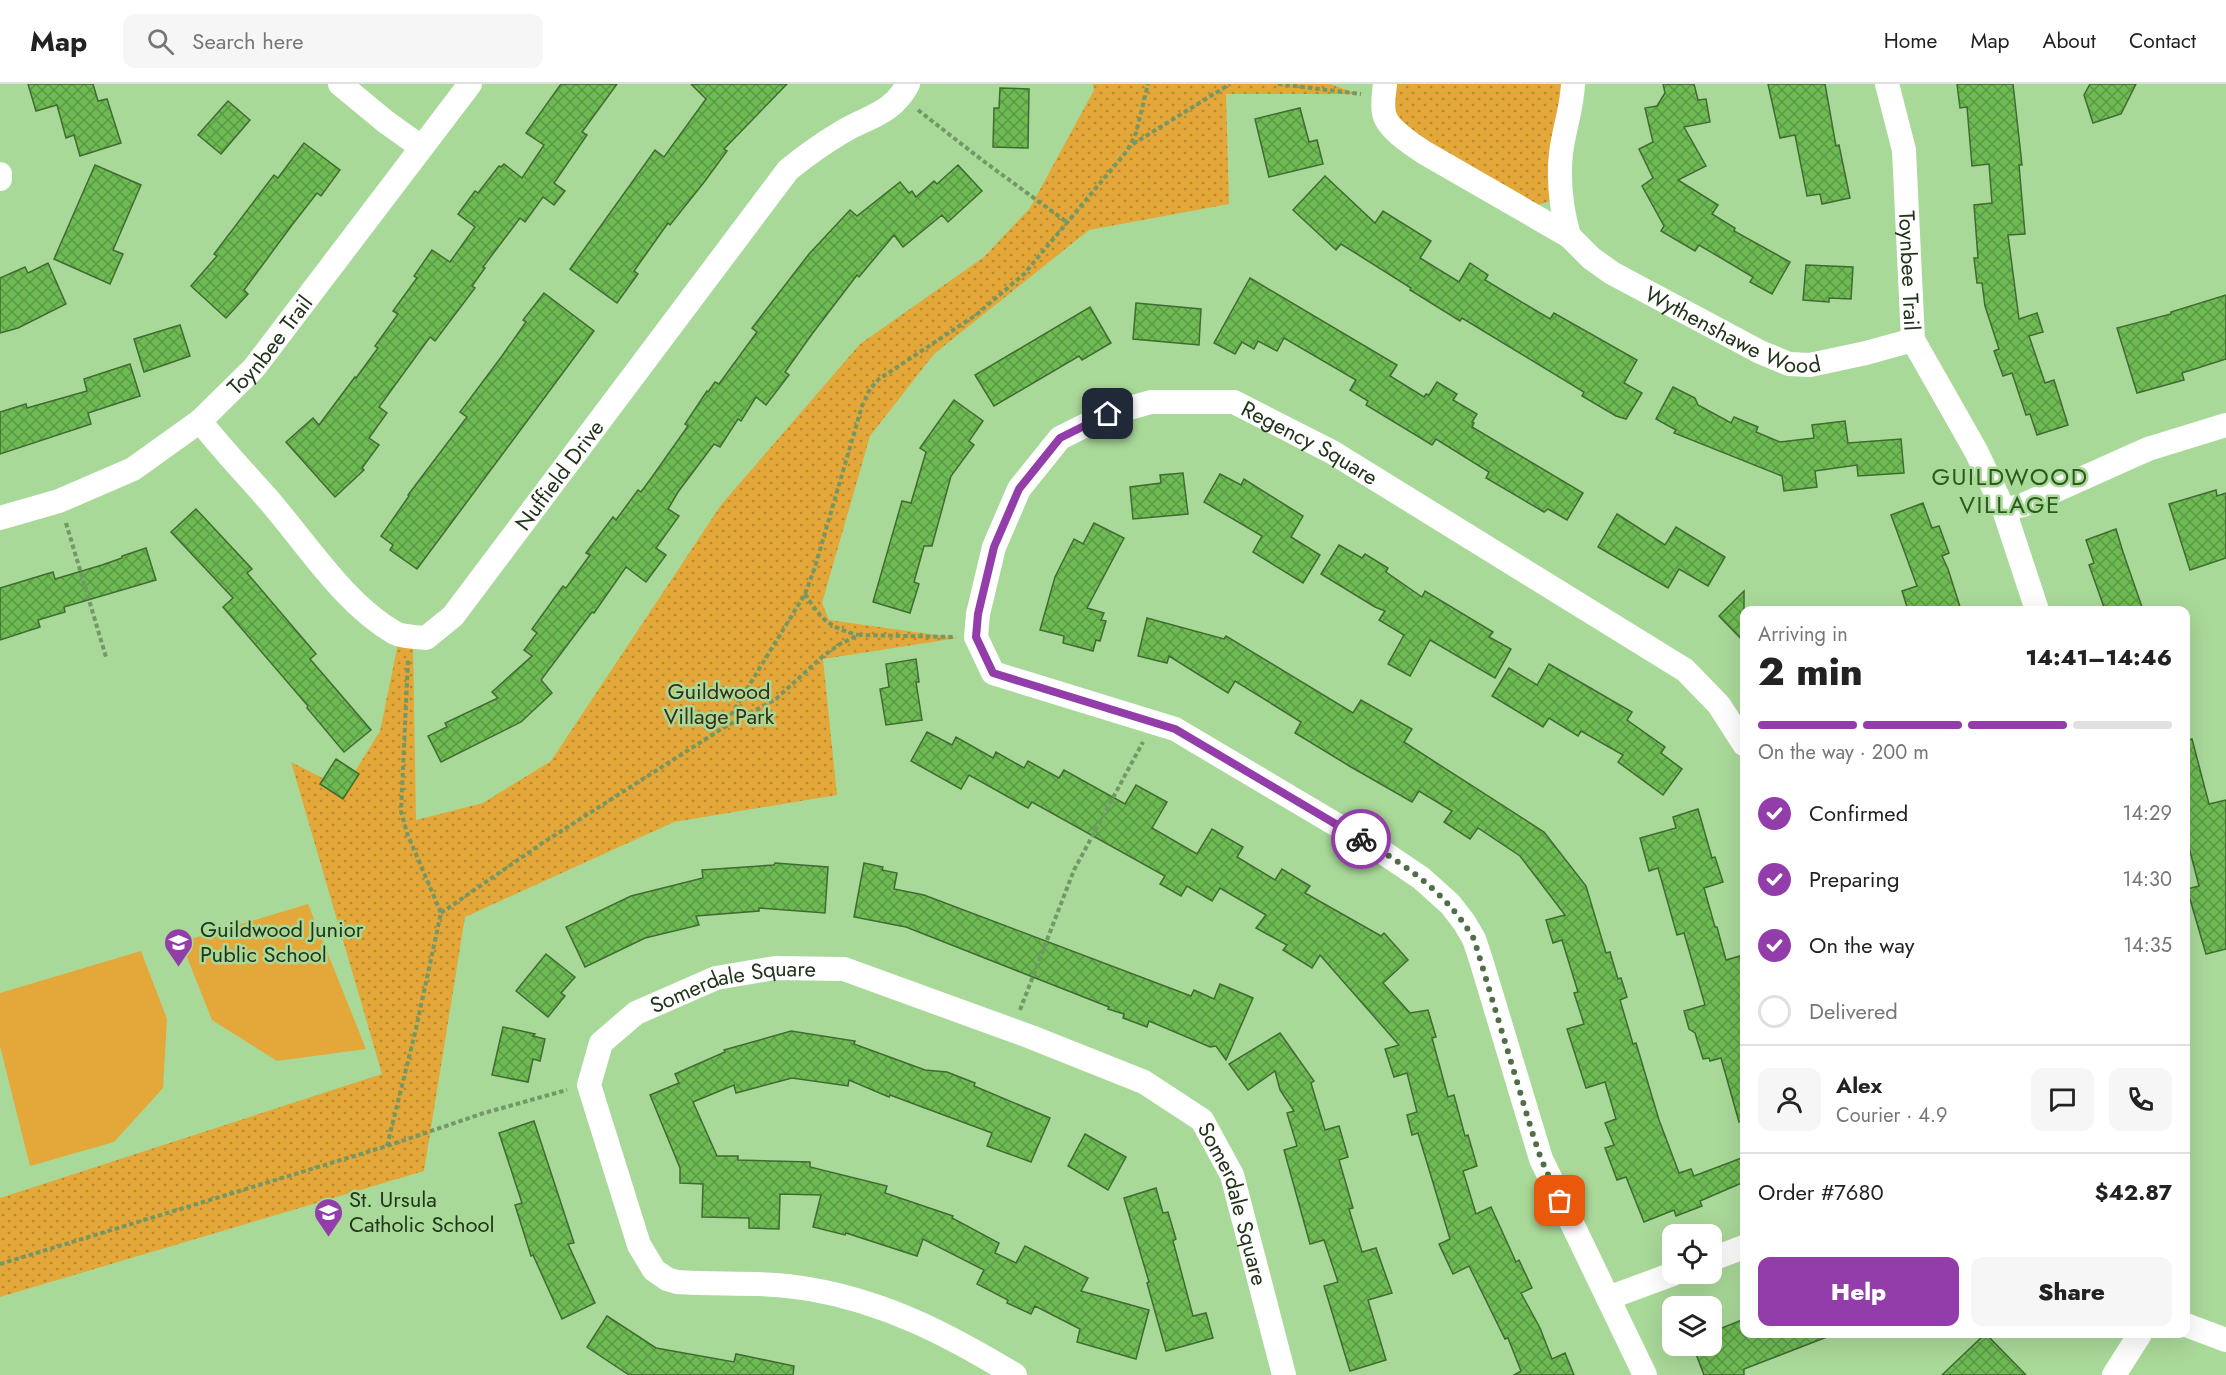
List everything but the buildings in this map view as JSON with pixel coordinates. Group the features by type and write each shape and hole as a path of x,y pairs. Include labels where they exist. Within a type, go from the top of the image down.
{"street":[{"path":"340,84 421,147"},
{"name":"Toynbee Trail","path":"0,518 59,501 133,469 200,421 254,368 470,84"},
{"path":"1569,236 1560,193 1562,153 1573,84"},
{"name":"Toynbee Trail","path":"1887,84 1904,150 1912,340 1976,451 2004,510 2036,606"},
{"name":"Nuffield Drive","path":"409,636 426,638 453,616 788,170 814,149 861,121 887,110 905,90"},
{"name":"Wythenshawe Wood","path":"1384,91 1384,115 1394,129 1425,153 1569,236 1591,258 1612,273 1761,352 1789,364 1810,364 1866,353 1912,340"},
{"name":"Regency Square","path":"976,637 978,614 994,547 1019,489 1060,438 1108,414 1151,402 1234,402 1332,452 1685,670 1719,705 1740,738"},
{"path":"200,421 347,593 397,634 409,636"},
{"path":"2004,510 2023,505 2148,450 2226,425"},
{"path":"976,637 993,673 1175,729 1384,853 1421,878 1450,904 1474,939 1541,1159 1645,1375"},
{"name":"Somerdale Square","path":"590,1085 601,1043 636,1013 716,978 775,969 844,969 1012,1030 1144,1082 1202,1120 1232,1175 1284,1375"},
{"path":"590,1085 639,1245 646,1260 661,1275 677,1282 748,1282 809,1289 860,1301 929,1326 1015,1375"},
{"path":"1722,1255 1740,1248"},
{"path":"1608,1298 1662,1278"},
{"path":"2190,1326 2226,1341"},
{"path":"2114,1375 2137,1338"}],"path":[{"path":"723,728 805,594 862,406 870,389 890,371 969,320 1007,291 1033,266 1130,146 1138,128 1148,84"},
{"path":"1130,146 1230,84"},
{"path":"1278,84 1384,91"},
{"path":"905,90 982,160 1068,223"},
{"path":"59,501 106,657"},
{"path":"805,594 826,623 859,635 976,637"},
{"path":"441,913 541,844 723,728 776,699 826,652 859,635"},
{"path":"387,1146 441,913 407,833 401,811 409,636"},
{"path":"1012,1030 1074,870 1153,723"},
{"path":"0,1264 387,1146 493,1110 590,1085"}],"green space":[{"name":"Guildwood Village Park","path":"1093,84 1330,84 1358,94 1226,94 1229,204 1089,230 934,354 870,436 822,603 829,620 958,638 823,659 837,795 674,822 465,917 424,1171 0,1297 0,1198 382,1074 291,762 344,789 380,731 399,639 413,645 416,820 483,803 551,761 721,505 860,344 984,257 1030,208 1094,90"},
{"path":"1397,84 1561,84 1550,201 1538,205 1404,131 1394,107"},
{"path":"308,904 366,1049 277,1061 212,1020 181,942"},
{"path":"141,951 167,1019 163,1088 114,1142 30,1166 0,1046 0,993"}],"way so far":[{"path":"1361,839 1437,891 1464,922 1474,939 1533,1135 1550,1182 1560,1201"}],"place":[{"name":"Guildwood Junior Public School","path":"179,968"},
{"name":"St. Ursula Catholic School","path":"328,1238"}],"district":[{"name":"GUILDWOOD VILLAGE","path":"2010,491"}],"route":[{"path":"1108,414 1060,438 1019,489 994,547 978,614 976,637 993,673 1175,729 1361,839"}]}
